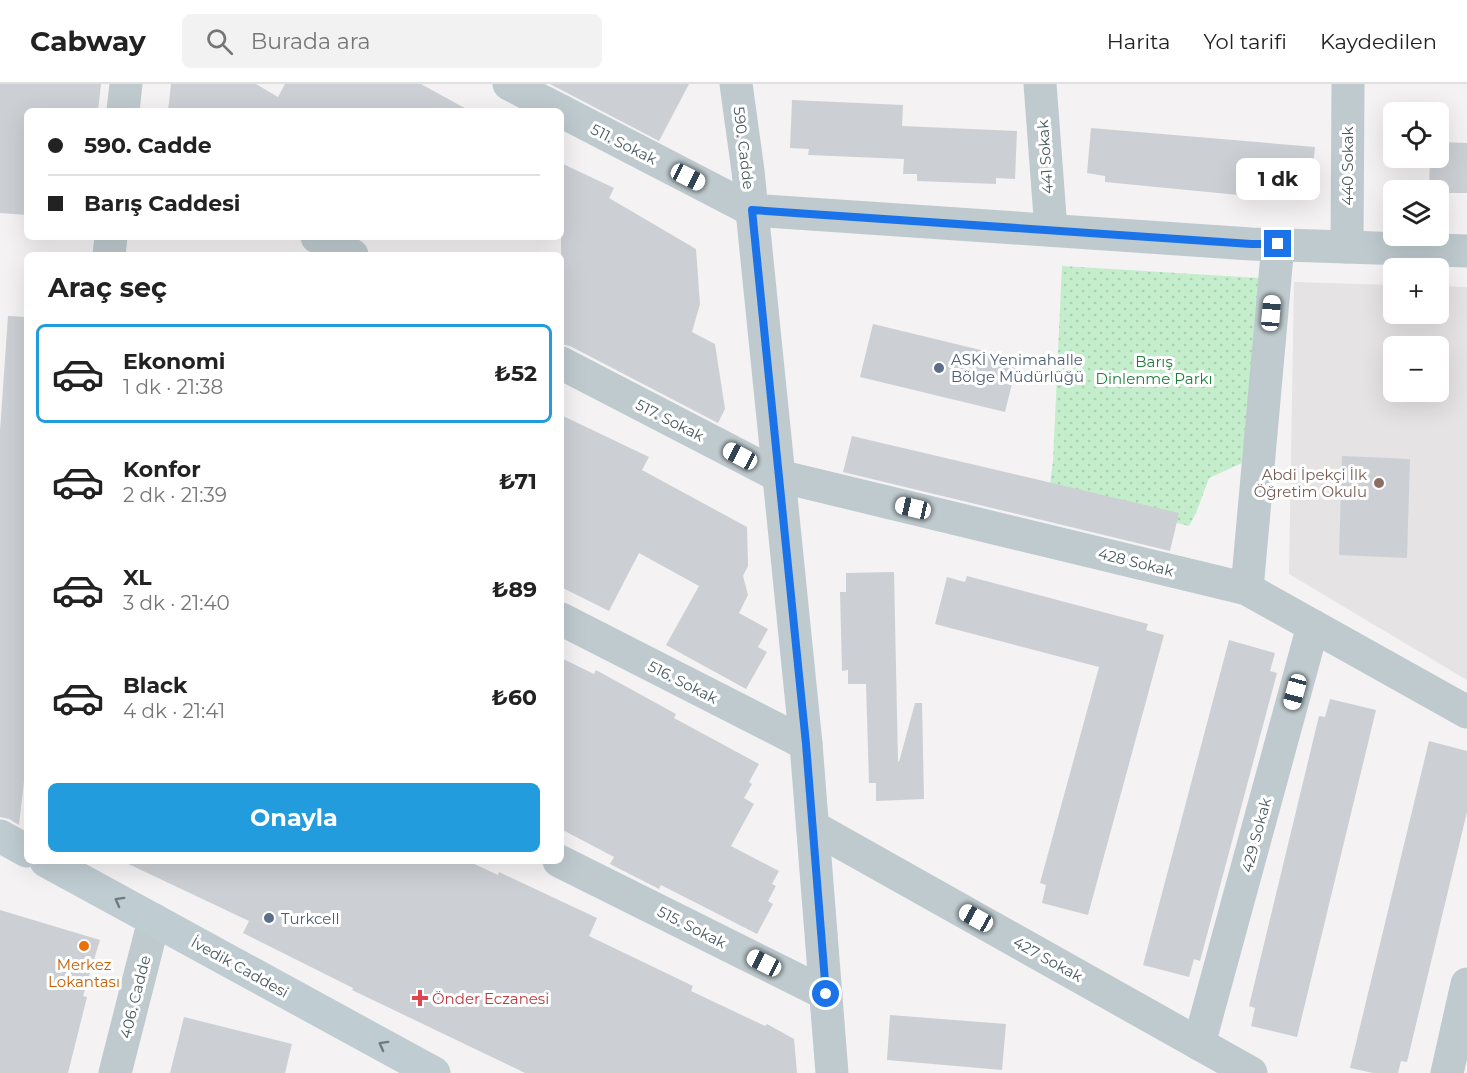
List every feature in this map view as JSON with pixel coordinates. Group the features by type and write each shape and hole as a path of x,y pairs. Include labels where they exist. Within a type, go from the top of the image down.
{"main road":[{"name":"İvedik Caddesi","path":"0,836 24,849"},
{"name":"İvedik Caddesi","path":"51,864 434,1073"}],"street":[{"path":"123,108 126,84"},
{"name":"511. Sokak","path":"509,84 555,108"},
{"name":"590. Cadde","path":"736,84 752,210 806,744 832,1073"},
{"name":"441 Sokak","path":"1040,84 1051,230"},
{"name":"440 Sokak","path":"1347,247 1348,84"},
{"name":"511. Sokak","path":"564,113 752,210"},
{"path":"752,210 1251,244 1467,251"},
{"path":"323,240 346,252"},
{"path":"1246,589 1278,244"},
{"name":"517. Sokak","path":"564,365 779,476"},
{"name":"428 Sokak","path":"779,476 1246,589 1467,712"},
{"name":"516. Sokak","path":"564,621 806,744"},
{"name":"429 Sokak","path":"1199,1044 1313,626"},
{"name":"427 Sokak","path":"813,827 1251,1073"},
{"name":"515. Sokak","path":"564,863 826,994"},
{"name":"406. Cadde","path":"116,1073 154,920"},
{"path":"1447,1073 1467,984"}],"shaded area":[{"name":"Abdi İpekçi İlk Öğretim Okulu","path":"1294,282 1383,285 1383,324 1449,324 1449,286 1467,287 1467,680 1289,574"}],"green space":[{"name":"Barış Dinlenme Parkı","path":"1062,266 1259,278 1242,463 1209,478 1189,526 1049,492 1053,461"}],"building":[{"path":"0,84 101,84 98,108 24,108 24,215 0,213"},
{"path":"171,84 256,84 278,97 285,84 421,84 465,108 168,108"},
{"path":"550,84 689,84 659,141"},
{"path":"792,100 903,105 902,126 1017,131 1015,179 996,178 996,184 917,181 917,174 903,174 904,159 808,155 809,149 790,148"},
{"path":"1091,128 1315,147 1310,195 1292,193 1291,200 1105,182 1105,176 1087,173"},
{"path":"1449,142 1467,143 1467,193 1449,193 1449,180 1429,180 1430,168 1449,168"},
{"path":"564,164 614,188 609,198 696,249 700,304 692,332 715,344 725,409 718,423 564,345 564,252 561,252 561,240 564,240"},
{"path":"8,316 24,317 24,781 19,825 0,817 0,431"},
{"name":"ASKİ Yenimahalle Bölge Müdürlüğü","path":"873,324 1018,359 1005,412 860,377"},
{"path":"564,416 649,457 642,470 747,527 748,566 743,576 748,595 739,613 768,629 758,647 767,652 746,689 666,645 699,586 639,553 609,611 564,588"},
{"path":"852,436 1179,513 1170,551 843,472"},
{"path":"1342,456 1410,459 1407,558 1339,555"},
{"path":"894,572 898,761 915,703 922,703 924,799 876,801 876,783 869,783 866,684 848,684 848,670 842,671 840,592 846,592 846,573"},
{"path":"967,576 1148,624 1146,630 1164,635 1088,915 1042,903 1046,885 1040,883 1099,667 935,624 947,577 965,582"},
{"path":"1229,640 1275,653 1270,671 1277,673 1200,961 1194,959 1189,977 1143,965"},
{"path":"564,659 594,674 596,670 676,714 674,718 759,764 749,782 752,784 744,798 754,804 731,846 779,871 772,884 776,886 768,901 773,904 757,934 661,885 659,889 610,864 614,857 564,831"},
{"path":"1330,699 1376,710 1297,1037 1251,1026 1255,1008 1249,1006 1319,716 1325,717"},
{"path":"1429,741 1467,751 1467,812 1407,1062 1401,1061 1398,1073 1373,1073 1350,1068"},
{"path":"128,864 474,864 498,875 499,872 597,918 589,936 693,986 691,991 765,1026 767,1024 794,1039 797,1073 525,1073 352,990 353,988 243,933 249,921"},
{"path":"0,910 100,940 83,996 87,997 68,1073 0,1073"},
{"path":"890,1015 1006,1024 1002,1070 887,1060"},
{"path":"184,1017 292,1044 285,1073 170,1073"}],"place":[{"name":"ASKİ Yenimahalle Bölge Müdürlüğü","path":"939,368"},
{"name":"Abdi İpekçi İlk Öğretim Okulu","path":"1379,483"},
{"name":"Turkcell","path":"269,918"},
{"name":"Merkez Lokantası","path":"84,946"},
{"name":"Önder Eczanesi","path":"420,998"}],"route":[{"path":"826,994 806,744 752,210 1278,244"}]}
